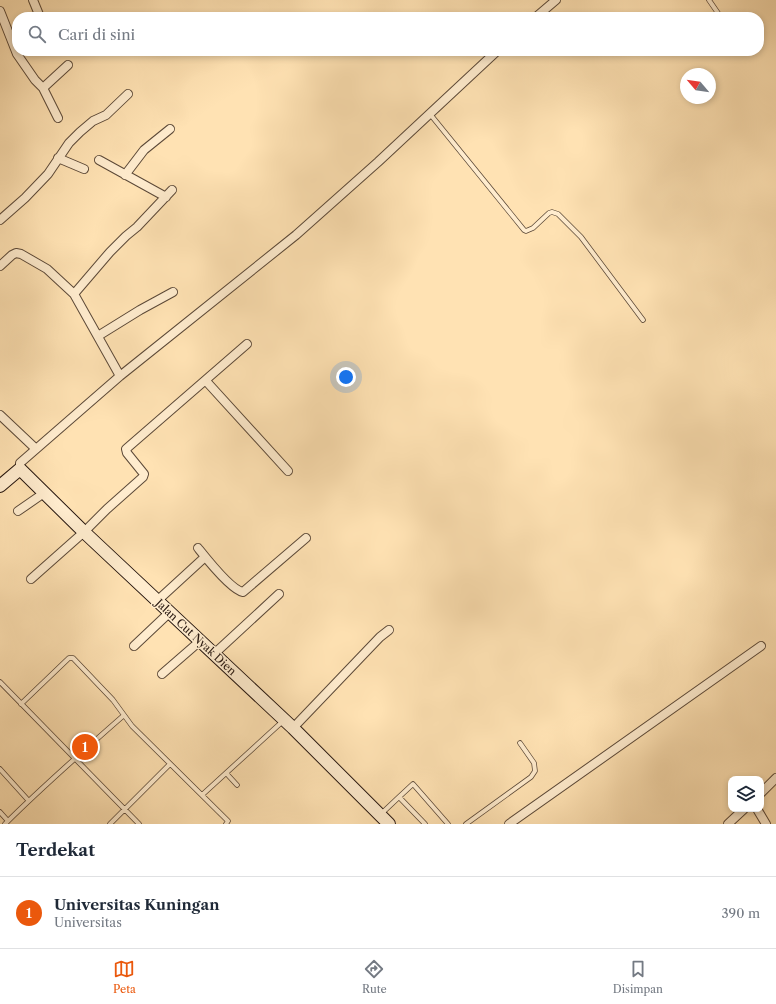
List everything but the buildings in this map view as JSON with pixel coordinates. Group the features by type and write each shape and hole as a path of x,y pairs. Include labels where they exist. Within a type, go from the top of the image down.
{"street":[{"path":"33,0 38,12"},
{"path":"542,12 556,0"},
{"path":"0,11 12,35"},
{"path":"18,56 26,69 44,88 58,118"},
{"path":"0,486 20,469 20,463 120,376 296,235 378,162 492,56"},
{"path":"44,88 68,65"},
{"path":"0,220 25,198 48,174 69,143 85,127 106,115 128,94"},
{"path":"125,175 144,150 170,129"},
{"path":"58,158 84,169"},
{"path":"99,160 166,197"},
{"path":"74,294 110,252 137,227 172,190"},
{"path":"0,266 12,255 21,254 47,269 74,294 120,376"},
{"path":"98,336 140,310 174,292"},
{"path":"31,579 144,476 127,453 126,449 176,404 206,381 246,344"},
{"path":"206,381 288,471"},
{"path":"0,415 36,449"},
{"name":"Jalan Cut Nyak Dien","path":"20,469 84,532 289,724 389,824"},
{"path":"18,511 44,493"},
{"path":"198,548 228,582 239,591 243,592 306,538"},
{"path":"157,601 205,557"},
{"path":"214,654 279,594"},
{"path":"134,646 170,612"},
{"path":"289,724 389,630"},
{"path":"162,674 200,641"},
{"path":"509,824 761,646"},
{"path":"764,790 776,778"},
{"path":"728,824 741,812"},
{"path":"759,812 766,824"}],"lane":[{"path":"709,0 717,12"},
{"path":"430,114 524,230 526,231 533,228 549,213 552,212 558,214 581,237 643,320"},
{"path":"21,704 71,657 113,700 123,716 132,726 228,821 226,824"},
{"path":"0,682 138,824"},
{"path":"0,812 7,823 28,800 123,716"},
{"path":"202,795 226,773 289,724"},
{"path":"466,824 530,777 535,771 534,762 520,743"},
{"path":"110,824 170,764"},
{"path":"0,769 28,800"},
{"path":"226,773 237,786"},
{"path":"380,815 413,784 448,824"},
{"path":"399,797 425,824"}],"place":[{"name":"Universitas Kuningan","path":"85,747"}]}
